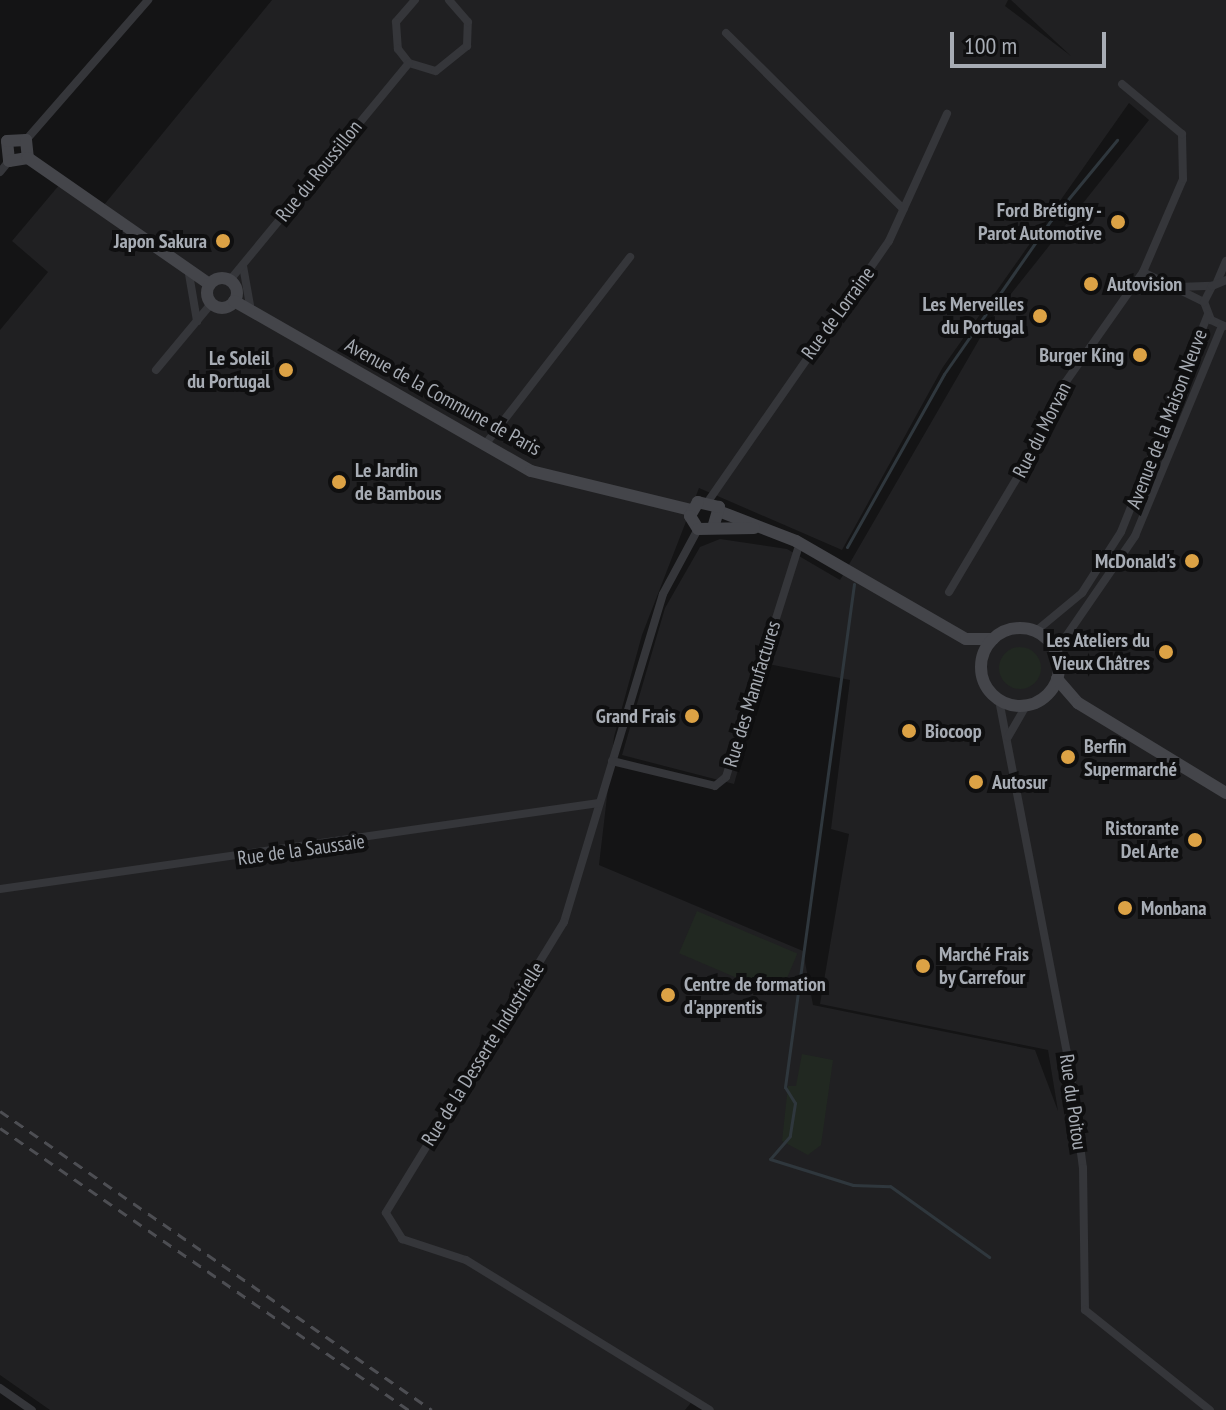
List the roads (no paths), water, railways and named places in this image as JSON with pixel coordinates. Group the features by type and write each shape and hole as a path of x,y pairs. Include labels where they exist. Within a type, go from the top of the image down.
{"street":[{"path":"28,158 26,140 148,0"},
{"path":"415,0 403,9 394,36 409,63 436,71 460,58 468,22 449,0"},
{"path":"726,33 903,209"},
{"name":"Rue du Roussillon","path":"230,280 409,63"},
{"name":"Rue du Morvan","path":"949,592 1049,424 1065,383 1143,272 1187,156 1175,126 1122,84"},
{"name":"Rue de Lorraine","path":"709,500 889,241 947,114"},
{"path":"9,161 3,140 26,140"},
{"path":"0,172 9,161 28,158 189,274 209,284 230,280 234,301 211,304 156,370"},
{"path":"483,446 630,257"},
{"path":"1204,302 1218,283 1226,261"},
{"path":"243,266 251,311"},
{"path":"1143,272 1204,302 1208,315 1224,326"},
{"path":"189,274 197,321"},
{"path":"1177,287 1218,283"},
{"path":"209,284 211,304"},
{"name":"Avenue de la Commune de Paris","path":"234,301 483,446 557,481 691,510"},
{"name":"Avenue de la Maison Neuve","path":"1036,631 1082,593 1121,532 1208,315"},
{"name":"Avenue de la Maison Neuve","path":"1056,651 1135,536 1224,326"},
{"path":"765,528 698,529 691,510 709,500 721,512 765,528 800,543 966,639 981,662 984,684 999,700 1026,706"},
{"path":"713,528 721,512"},
{"name":"Rue de la Desserte Industrielle","path":"698,529 663,594 564,922 497,1039 396,1188 386,1218 402,1239 466,1260 710,1410"},
{"name":"Rue des Manufactures","path":"612,761 715,786 726,777 800,543"},
{"path":"966,639 993,639 1021,628 1036,631 1056,651 1057,679 1047,696 1026,706 1008,738"},
{"path":"981,662 993,639"},
{"path":"1057,679 1078,703 1226,793"},
{"path":"1047,696 1078,703"},
{"name":"Rue du Poitou","path":"999,700 1080,1145 1085,1310 1210,1410"},
{"name":"Rue de la Saussaie","path":"0,889 599,803"},
{"path":"0,1388 32,1410"}],"waterway":[{"path":"847,547 944,374 1051,220 1117,140"},
{"path":"854,584 785,1087 795,1103 790,1136 770,1159 853,1185 890,1186 989,1257"}],"railway":[{"path":"0,1111 432,1410"},
{"path":"0,1128 409,1410"}],"place":[{"name":"Ford Brétigny - Parot Automotive","path":"1118,222"},
{"name":"Japon Sakura","path":"223,241"},
{"name":"Autovision","path":"1091,284"},
{"name":"Les Merveilles du Portugal","path":"1040,316"},
{"name":"Burger King","path":"1140,355"},
{"name":"Le Soleil du Portugal","path":"286,370"},
{"name":"Le Jardin de Bambous","path":"339,482"},
{"name":"McDonald's","path":"1192,561"},
{"name":"Les Ateliers du Vieux Châtres","path":"1166,652"},
{"name":"Grand Frais","path":"692,716"},
{"name":"Biocoop","path":"909,731"},
{"name":"Berfin Supermarché","path":"1068,757"},
{"name":"Autosur","path":"976,782"},
{"name":"Ristorante Del Arte","path":"1195,840"},
{"name":"Monbana","path":"1125,908"},
{"name":"Marché Frais by Carrefour","path":"923,966"},
{"name":"Centre de formation d'apprentis","path":"668,995"}]}
